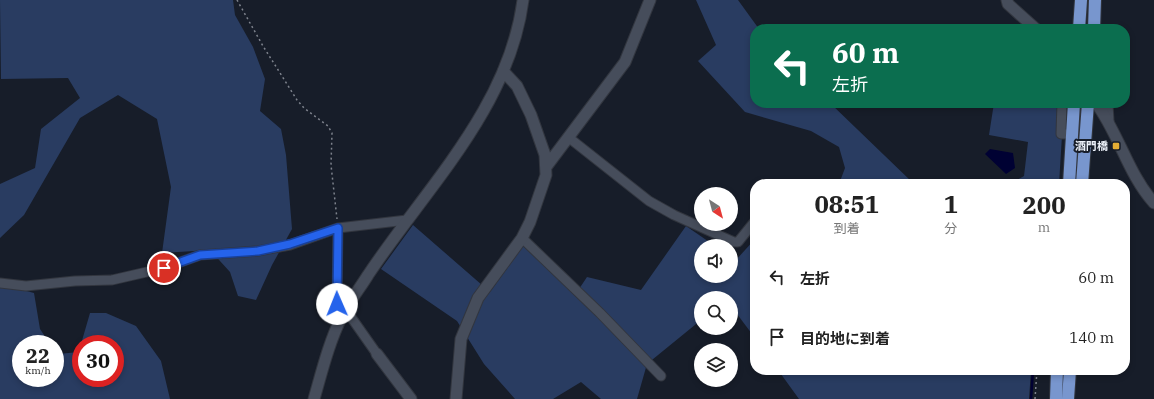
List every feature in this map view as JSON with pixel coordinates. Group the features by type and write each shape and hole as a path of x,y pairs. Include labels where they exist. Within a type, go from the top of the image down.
{"highway":[{"path":"1079,24 1081,0"},
{"path":"1094,24 1095,0"},
{"path":"1069,179 1074,108"},
{"path":"1082,179 1088,108"},
{"path":"1056,399 1058,375"},
{"path":"1068,399 1070,375"}],"street":[{"path":"314,399 329,345 344,313 407,220 479,120 503,71 513,46 523,0"},
{"path":"546,167 625,62 650,0"},
{"path":"1007,0 1008,4 1030,24"},
{"path":"456,399 461,339 478,298 522,238 544,185 546,167 541,142 531,115 516,86 503,71"},
{"path":"1062,108 1061,134 1072,134"},
{"path":"1107,112 1135,174 1154,203"},
{"path":"568,137 649,201 674,215 734,242 738,242 750,227"},
{"path":"0,283 26,286 76,281 112,280 164,268 200,255 258,251 290,244 338,228 407,220"},
{"path":"338,228 337,304 411,399"},
{"path":"522,238 600,313 661,376"}],"path":[{"path":"237,0 263,46 297,100 304,108 328,126 332,133 331,165 338,228"},
{"path":"1035,399 1037,375"}],"shaded area":[{"path":"0,0 233,0 235,15 253,47 265,79 260,111 281,129 286,155 292,229 272,265 256,300 238,296 230,272 210,250 162,253 171,187 157,119 118,95 80,118 24,215 0,238 0,184 35,168 41,129 80,98 68,78 1,79"},
{"path":"696,0 738,0 755,24 750,24 750,108 835,108 909,179 841,179 845,168 839,147 811,131 745,112 698,61 716,45"},
{"path":"993,108 1064,108 1059,179 1019,179 1024,176 1028,142 989,135"},
{"path":"990,149 1013,153 1015,168 1006,174 985,154"},
{"path":"413,225 490,292 523,246 575,295 587,277 641,290 686,226 705,239 694,239 694,283 738,283 738,258 750,245 750,331 738,315 738,291 694,291 694,326 647,364 637,399 601,399 581,382 553,399 515,399 484,364 457,321 381,269"},
{"path":"0,284 34,293 40,329 44,335 12,335 12,387 64,387 64,353 72,353 72,387 124,387 124,335 84,335 90,313 106,313 136,326 161,361 170,399 0,399"},
{"path":"782,375 1031,375 1029,399 799,399"}],"waterway":[{"path":"1031,399 1033,375"}],"place":[{"name":"酒門橋","path":"1116,146"}],"route":[{"path":"164,268 200,255 258,251 290,244 338,228 336,271 337,304"}]}
